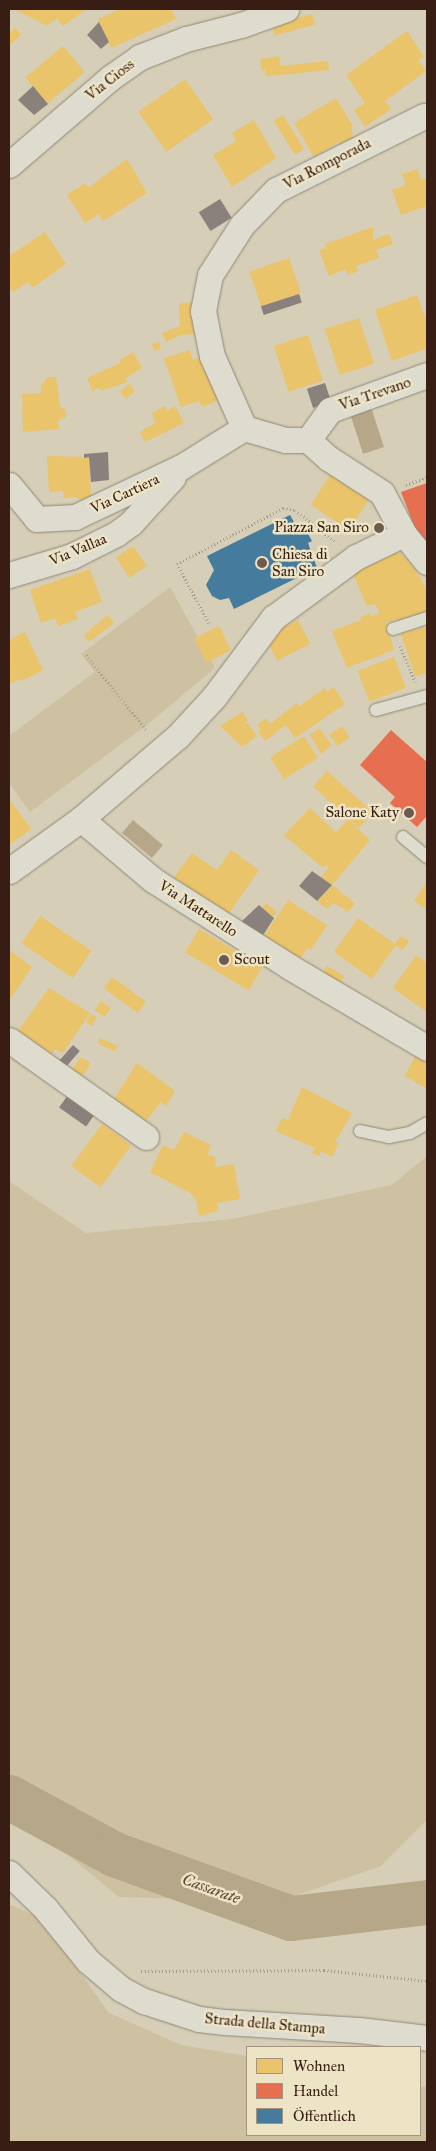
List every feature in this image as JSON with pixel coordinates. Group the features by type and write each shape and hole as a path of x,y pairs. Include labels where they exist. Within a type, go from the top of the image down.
{"street":[{"name":"Via Cioss","path":"9,165 110,78 140,57 186,38 241,26 286,9"},
{"name":"Via Romporada","path":"244,428 212,356 205,331 203,298 210,275 242,225 276,190 424,116"},
{"name":"Via Trevano","path":"308,440 330,410 427,375"},
{"path":"244,428 285,440 308,440 328,458 382,493 404,534 424,559"},
{"name":"Via Cartiera","path":"9,485 37,519 75,517 181,467 244,428"},
{"name":"Via Vallaa","path":"9,576 72,556 116,534 131,523 181,467"},
{"path":"9,871 80,819 162,749 214,697 264,626 356,557 404,534"},
{"name":"Via Mattarello","path":"80,819 153,880 290,968 427,1048"},
{"path":"9,1040 146,1137"},
{"name":"Strada della Stampa","path":"9,1873 45,1908 88,1961 121,1989 144,2001 216,2021 427,2038"}],"lane":[{"path":"393,629 427,618"},
{"path":"376,710 424,697"},
{"path":"403,837 427,857"},
{"path":"360,1131 389,1138 410,1133 427,1123"}],"path":[{"path":"209,623 177,564 283,508 295,510 356,557"},
{"path":"393,629 424,697"},
{"path":"86,655 162,749"},
{"path":"138,1970 324,1970 427,1981"}],"shaded area":[{"path":"371,407 384,447 363,454 350,414"},
{"path":"170,587 215,668 148,724 30,812 9,783 9,736 95,672 81,654"},
{"path":"133,820 163,845 152,858 122,833"},
{"path":"427,1156 427,1820 381,1866 280,1901 119,1897 45,1836 9,1813 9,1181 86,1233 232,1219 392,1185"},
{"path":"9,1904 42,1919 109,2013 181,2045 246,2056 246,2136 421,2136 421,2086 427,2087 427,2142 9,2142"}],"building: Wohnen":[{"path":"14,9 87,9 63,26 57,18 47,26"},
{"path":"120,9 171,9 176,19 111,48 98,19"},
{"path":"312,14 315,25 274,35 271,25"},
{"path":"15,28 21,35 9,46 9,33"},
{"path":"407,31 424,57 418,60 426,71 385,101 391,109 365,127 354,110 365,103 346,75"},
{"path":"63,46 85,72 47,104 25,77"},
{"path":"279,56 281,66 262,71 260,59"},
{"path":"328,61 329,70 266,77 265,68"},
{"path":"185,79 213,119 166,152 138,112"},
{"path":"336,98 353,126 351,127 354,144 341,148 339,142 314,157 294,123"},
{"path":"283,115 304,149 295,155 274,121"},
{"path":"254,120 276,158 232,187 213,155 236,141 232,133"},
{"path":"127,159 147,193 103,221 99,214 85,223 67,195 85,183 88,188"},
{"path":"417,169 421,180 427,178 427,206 401,215 392,190 406,185 402,174"},
{"path":"373,227 373,240 389,234 393,244 376,250 379,258 356,266 358,271 348,275 346,269 329,276 319,250 326,248 325,244"},
{"path":"45,232 66,264 32,288 28,282 13,292 9,286 9,256"},
{"path":"289,258 301,293 261,307 249,272"},
{"path":"417,295 427,323 427,348 392,361 375,310"},
{"path":"200,302 198,334 181,335 166,342 162,333 180,326 179,303"},
{"path":"359,318 374,364 340,375 325,329"},
{"path":"308,335 323,381 289,392 274,346"},
{"path":"159,342 161,349 154,351 152,344"},
{"path":"190,350 193,360 209,354 223,398 202,407 199,401 181,407 164,358"},
{"path":"133,352 142,368 126,378 127,382 101,391 100,388 92,391 87,378 120,363 120,360"},
{"path":"48,377 56,377 60,407 65,409 66,417 58,421 59,429 23,432 22,394 41,393 41,386"},
{"path":"129,384 135,391 126,399 120,392"},
{"path":"165,406 167,411 175,406 184,423 145,442 140,432 155,423 152,413"},
{"path":"47,456 89,457 91,495 85,502 76,497 64,498 63,491 49,492"},
{"path":"334,469 373,494 349,530 311,505"},
{"path":"133,546 147,566 130,578 116,558"},
{"path":"390,552 402,554 416,571 427,590 427,614 386,622 394,650 347,668 332,631 362,620 360,617 370,613 371,617 380,613 375,604 367,606 352,571"},
{"path":"90,569 102,602 75,612 78,619 58,626 55,618 41,623 30,590"},
{"path":"108,615 114,623 89,642 84,635"},
{"path":"298,620 310,644 277,661 265,637"},
{"path":"219,626 231,650 206,663 194,639"},
{"path":"427,626 427,673 415,676 401,634"},
{"path":"25,632 43,670 22,681 20,679 9,684 9,640"},
{"path":"394,657 406,688 369,702 358,671"},
{"path":"334,687 345,704 295,738 286,725 265,741 258,732 261,730 257,725 266,718 270,724 297,703 299,706 325,688 327,692"},
{"path":"242,712 248,720 243,724 248,723 257,736 242,747 220,726"},
{"path":"342,726 350,738 337,746 330,734"},
{"path":"319,728 332,745 321,754 310,735"},
{"path":"304,736 318,758 284,779 270,757"},
{"path":"327,771 373,812 359,828 313,787"},
{"path":"9,799 31,829 9,845"},
{"path":"310,808 336,832 348,819 370,840 332,885 321,877 329,867 326,865 323,868 284,835"},
{"path":"231,850 259,870 228,915 174,877 192,853 217,870"},
{"path":"427,881 427,910 414,901"},
{"path":"332,885 355,903 348,912 334,903 327,909 317,901"},
{"path":"288,900 327,925 311,950 307,948 300,959 264,936"},
{"path":"266,903 277,912 273,916 262,908"},
{"path":"40,916 91,951 73,978 22,943"},
{"path":"358,918 395,944 401,936 409,941 403,950 396,945 372,979 334,952"},
{"name":"Scout","path":"199,929 262,967 249,990 185,952"},
{"path":"9,950 32,967 9,1001"},
{"path":"416,955 427,963 427,1012 393,988"},
{"path":"327,966 344,976 338,987 320,977"},
{"path":"112,977 146,1002 138,1013 104,988"},
{"path":"49,988 90,1013 63,1053 55,1049 49,1058 16,1034"},
{"path":"101,1001 111,1008 105,1017 95,1010"},
{"path":"91,1014 97,1017 92,1026 86,1022"},
{"path":"100,1038 117,1046 115,1051 97,1043"},
{"path":"417,1053 427,1059 427,1089 405,1076"},
{"path":"81,1057 91,1064 82,1076 72,1069"},
{"path":"137,1063 175,1091 166,1106 161,1102 146,1121 114,1099"},
{"path":"302,1087 352,1113 335,1142 339,1143 332,1157 321,1151 319,1156 312,1153 315,1148 276,1131 282,1118 288,1120"},
{"path":"102,1124 131,1145 101,1187 71,1166"},
{"path":"184,1132 211,1145 207,1154 215,1157 216,1167 234,1164 240,1199 217,1203 218,1211 199,1216 196,1199 190,1193 150,1172 163,1145 174,1150"}],"building: Handel":[{"path":"427,483 427,542 421,544 401,492"},
{"path":"391,730 427,762 427,816 417,827 390,803 395,797 360,765"}],"building: Öffentlich":[{"name":"Chiesa di San Siro","path":"290,515 299,531 305,528 312,541 308,543 317,568 234,609 229,598 220,600 212,596 206,585 214,570 207,556"}],"building: Industrie":[{"path":"99,22 109,42 101,49 87,35"},
{"path":"33,86 48,104 34,115 18,100"},
{"path":"220,199 232,218 210,231 199,212"},
{"path":"299,294 302,303 264,315 261,306"},
{"path":"325,383 331,402 313,408 307,389"},
{"path":"108,452 109,480 91,482 89,457 84,458 84,454"},
{"path":"312,871 332,885 317,901 299,886"},
{"path":"259,905 274,918 262,937 240,923"},
{"path":"73,1045 80,1051 65,1068 59,1062"},
{"path":"70,1092 97,1111 86,1126 59,1108"}],"waterway":[{"name":"Cassarate","path":"9,1797 114,1854 291,1918 427,1902"}],"place":[{"name":"Piazza San Siro","path":"379,528"},
{"name":"Chiesa di San Siro","path":"262,563"},
{"name":"Salone Katy","path":"409,813"},
{"name":"Scout","path":"224,960"}]}
